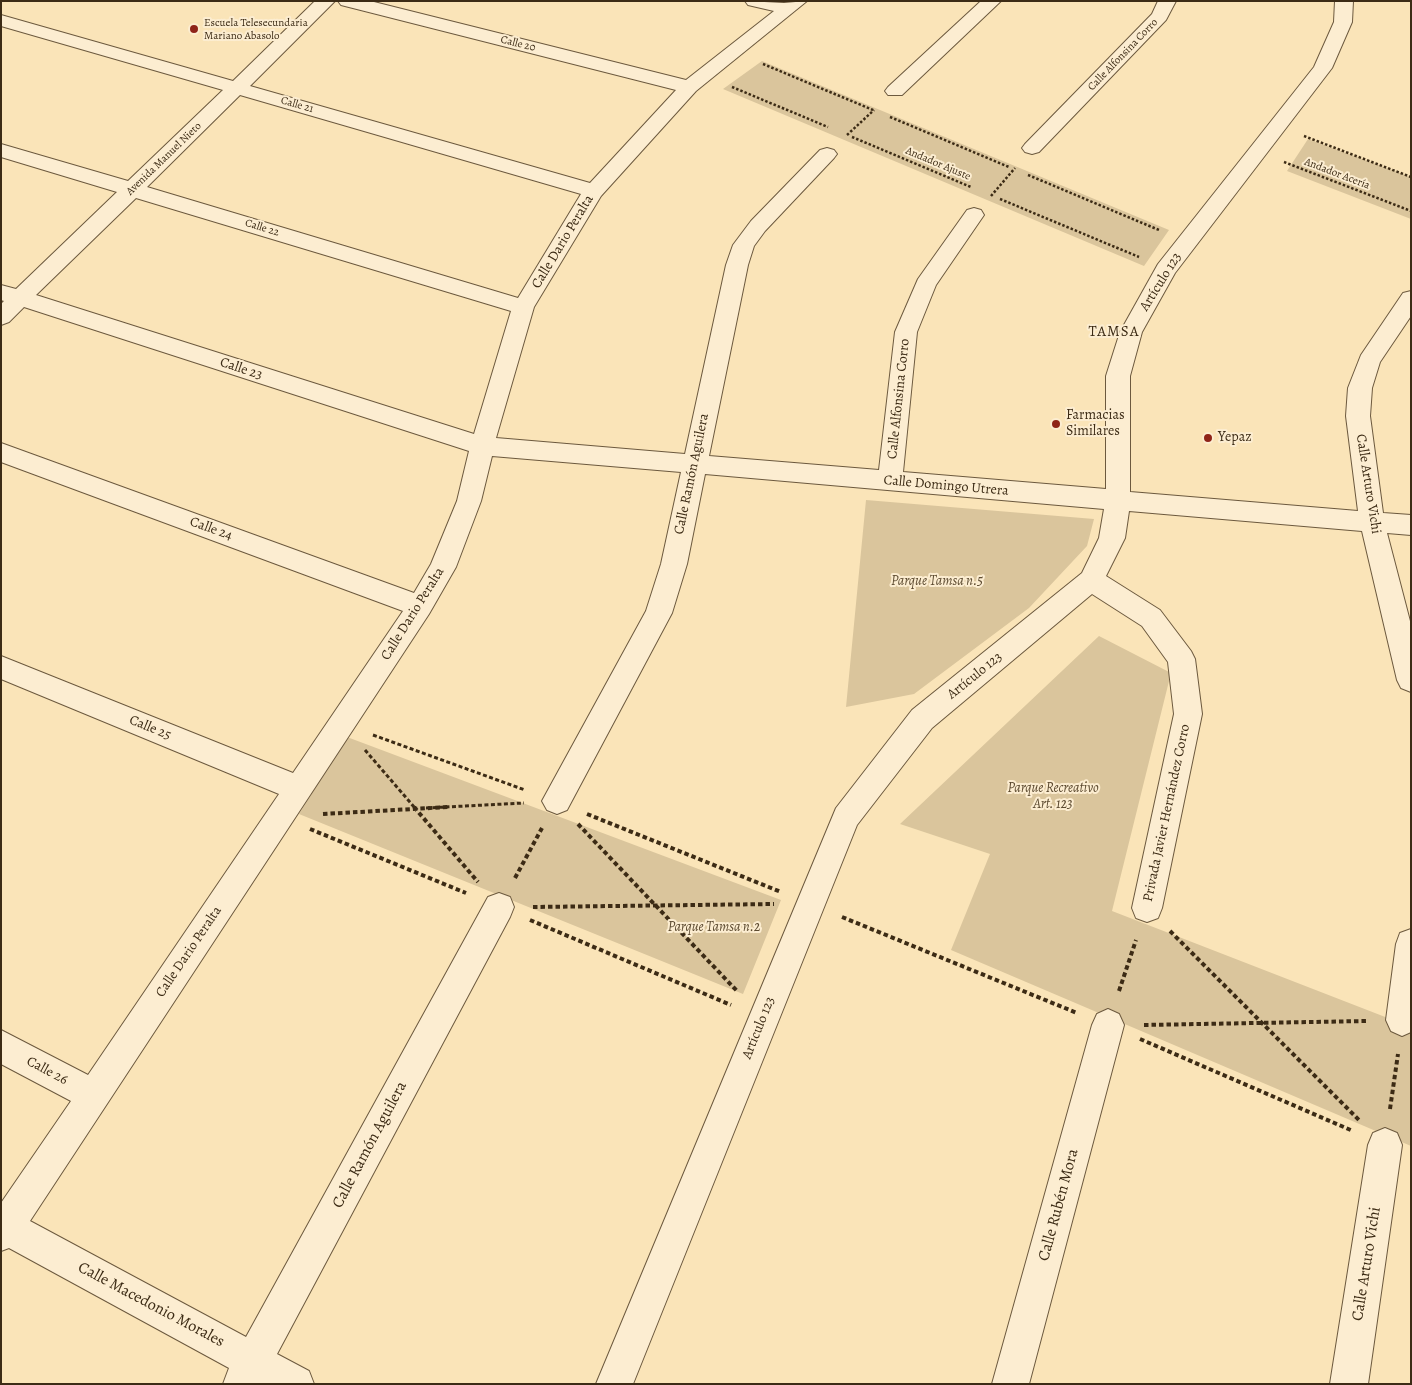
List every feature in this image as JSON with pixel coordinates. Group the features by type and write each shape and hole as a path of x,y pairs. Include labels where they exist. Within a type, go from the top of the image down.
{"street":[{"name":"Avenida Manuel Nieto","path":"1,317 11,295 133,189 326,1"},
{"name":"Calle 20","path":"346,1 697,81"},
{"path":"754,1 792,5"},
{"path":"895,90 992,1"},
{"name":"Calle Alfonsina Corro","path":"1032,148 1160,16 1167,1"},
{"name":"Artículo 123","path":"614,1384 762,1018 846,817 922,719 1092,580 1112,538 1118,500 1118,376 1130,332 1166,269 1323,68 1343,22 1344,1"},
{"name":"Calle Dario Peralta","path":"4,1230 342,724 420,606 443,567 469,501 482,446 523,307 594,191 697,81 792,5"},
{"name":"Calle 21","path":"1,20 594,191"},
{"name":"Calle 22","path":"1,150 523,307"},
{"name":"Calle Ramón Aguilera","path":"557,801 659,613 674,564 737,264 744,245 758,226 827,154"},
{"name":"Calle Alfonsina Corro","path":"890,481 906,332 926,284 974,215"},
{"name":"Calle 23","path":"11,295 482,446"},
{"name":"Calle Arturo Vichi","path":"1411,298 1369,361 1360,388 1358,416 1372,522 1411,680"},
{"name":"Calle Domingo Utrera","path":"482,446 1411,526"},
{"name":"Calle 24","path":"1,452 420,606"},
{"name":"Privada Javier Hernández Corro","path":"1092,580 1151,618 1181,659 1188,714 1147,908"},
{"name":"Calle 25","path":"1,667 298,788"},
{"name":"Calle Ramón Aguilera","path":"247,1372 499,907"},
{"path":"1402,1020 1411,944"},
{"name":"Calle Rubén Mora","path":"1010,1384 1108,1025"},
{"name":"Calle 26","path":"1,1046 93,1095"},
{"name":"Calle Arturo Vichi","path":"1349,1384 1385,1144"},
{"name":"Calle Macedonio Morales","path":"4,1230 247,1372 296,1384"}],"path":[{"name":"Andador Ajuste","path":"733,52 1187,242"},
{"path":"697,81 830,128"},
{"path":"827,154 895,90"},
{"name":"Andador Acería","path":"1278,126 1411,177"},
{"name":"Andador Ajuste","path":"838,132 973,188"},
{"path":"974,215 1032,148"},
{"name":"Andador Acería","path":"1258,152 1411,211"},
{"path":"991,196 1166,269"},
{"path":"342,724 499,907"},
{"path":"280,816 557,801"},
{"path":"557,801 762,1018"},
{"path":"499,907 557,801"},
{"path":"499,907 810,904"},
{"path":"1385,1144 1261,1023 1147,908 1108,1025 1261,1023 1402,1020 1385,1144"}],"green space":[{"path":"762,61 1169,230 1144,266 723,89"},
{"path":"1308,139 1411,177 1411,219 1287,171"},
{"name":"Parque Tamsa n.5","path":"866,500 1094,519 1087,546 1029,608 914,694 846,707"},
{"name":"Parque Recreativo Art. 123","path":"1099,636 1171,673 1112,911 1411,1027 1411,1146 951,950 990,854 900,824"},
{"name":"Parque Tamsa n.2","path":"347,737 781,900 743,994 299,814"}],"place":[{"name":"Escuela Telesecundaria Mariano Abasolo","path":"194,29"},
{"name":"Farmacias Similares","path":"1056,424"},
{"name":"Yepaz","path":"1208,438"}],"district":[{"name":"TAMSA","path":"1114,332"}]}
